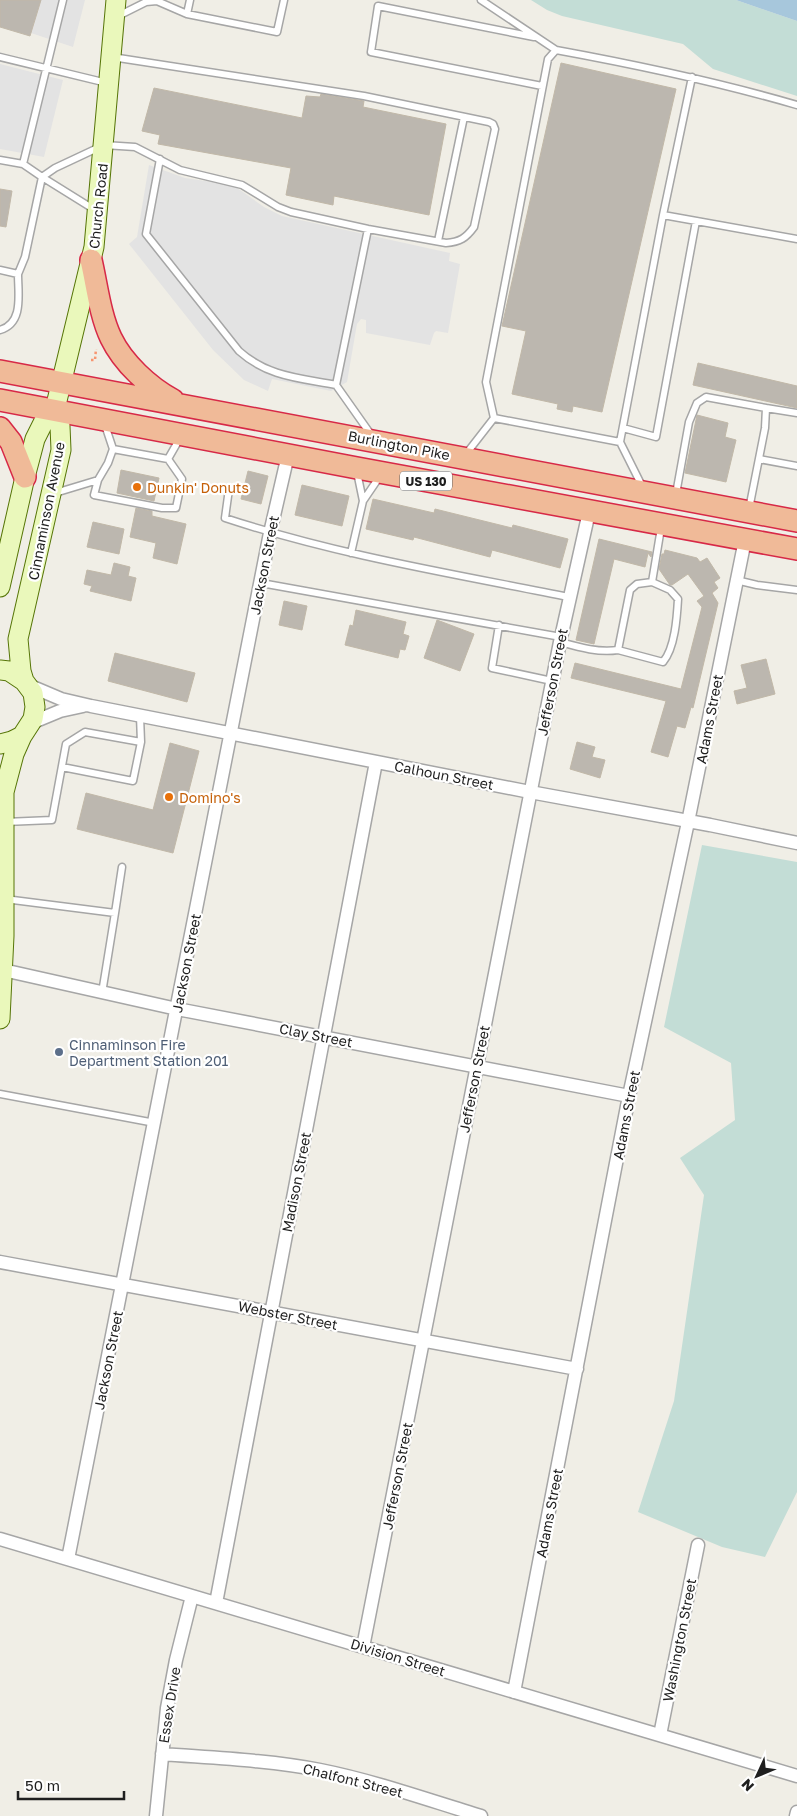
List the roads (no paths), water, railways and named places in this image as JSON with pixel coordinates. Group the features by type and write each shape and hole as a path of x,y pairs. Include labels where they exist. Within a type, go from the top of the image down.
{"highway":[{"path":"91,260 105,322 112,339 134,369 159,392 182,405"},
{"name":"Burlington Pike","path":"0,370 797,521"},
{"name":"US 130","path":"0,400 589,512 797,549"},
{"path":"0,428 11,442 25,476"}],"main road":[{"name":"Church Road","path":"55,409 91,260 98,212 115,9"},
{"name":"Cinnaminson Avenue","path":"0,587 35,439 45,419 55,409 60,424 60,450 18,639 19,665 34,700 34,713 2,786 4,899 0,1019"},
{"name":"Calhoun Street","path":"0,670 9,671 26,683"},
{"name":"Calhoun Street","path":"0,744 12,741 26,729"}],"street":[{"name":"Jackson Street","path":"68,1559 260,583 288,454"},
{"name":"Jefferson Street","path":"363,1647 560,640 589,512"},
{"name":"Adams Street","path":"514,1692 629,1096 688,822 745,540"},
{"name":"Calhoun Street","path":"26,683 61,698 90,706 797,843"},
{"name":"Calhoun Street","path":"26,729 60,711 90,706"},
{"name":"Madison Street","path":"216,1603 376,762"},
{"name":"Clay Street","path":"3,970 177,1009 629,1096"},
{"name":"Webster Street","path":"0,1262 577,1369"},
{"name":"Division Street","path":"0,1539 797,1776"},
{"name":"Washington Street","path":"660,1735 698,1545"},
{"name":"Essex Drive","path":"156,1816 167,1708 176,1660 192,1596"},
{"name":"Chalfont Street","path":"162,1754 291,1765 319,1770 349,1776 482,1816"},
{"path":"796,1816 797,1812"}],"lane":[{"path":"23,164 63,0"},
{"path":"187,14 190,0"},
{"path":"115,9 157,1 187,14 277,32 284,0"},
{"path":"481,0 556,50 628,63 738,88 797,105"},
{"path":"534,36 378,6 371,52 542,86"},
{"path":"494,418 486,382 542,86 548,59 556,50"},
{"path":"0,330 8,327 17,314 18,274 26,257 42,177 55,168 104,145 135,148 180,170 242,185 278,207 291,212 368,229 438,241 457,242 467,237 474,227 495,129 493,124 489,122 364,96 110,56"},
{"path":"0,57 108,84"},
{"path":"645,492 620,442 663,215 692,78"},
{"path":"438,241 464,117"},
{"path":"160,159 146,234 239,351 252,362 276,374 336,386 376,441"},
{"path":"0,160 23,164 98,212"},
{"path":"663,215 797,239"},
{"path":"622,428 656,437 696,221"},
{"path":"336,386 368,229"},
{"path":"0,270 18,274"},
{"path":"675,497 689,422 697,404 706,397 797,412"},
{"path":"748,512 765,428 766,408"},
{"path":"494,418 620,442"},
{"path":"463,458 494,418"},
{"path":"103,419 113,449 108,463 98,480 94,495 162,508 176,508 182,478 168,459 113,449"},
{"path":"168,459 182,434"},
{"path":"759,459 797,466"},
{"path":"351,553 362,501 357,468"},
{"path":"362,501 382,473"},
{"path":"51,494 98,480"},
{"path":"229,489 225,518 270,533 351,553 569,597"},
{"path":"652,582 662,524"},
{"path":"736,580 757,586 797,590"},
{"path":"260,583 499,625 560,640 586,649 618,650 664,662 668,656 677,617 678,599 670,590 652,582 637,584 630,590 618,650"},
{"path":"499,625 492,668 552,681"},
{"path":"62,767 133,782 141,742 140,715"},
{"path":"4,822 52,820 66,744 85,732 141,742"},
{"path":"102,993 122,867"},
{"path":"4,899 114,913"},
{"path":"0,1094 154,1123"}],"place":[{"name":"Dunkin' Donuts","path":"137,487"},
{"name":"Domino's","path":"169,797"},
{"name":"Cinnaminson Fire Department Station 201","path":"59,1052"}]}
